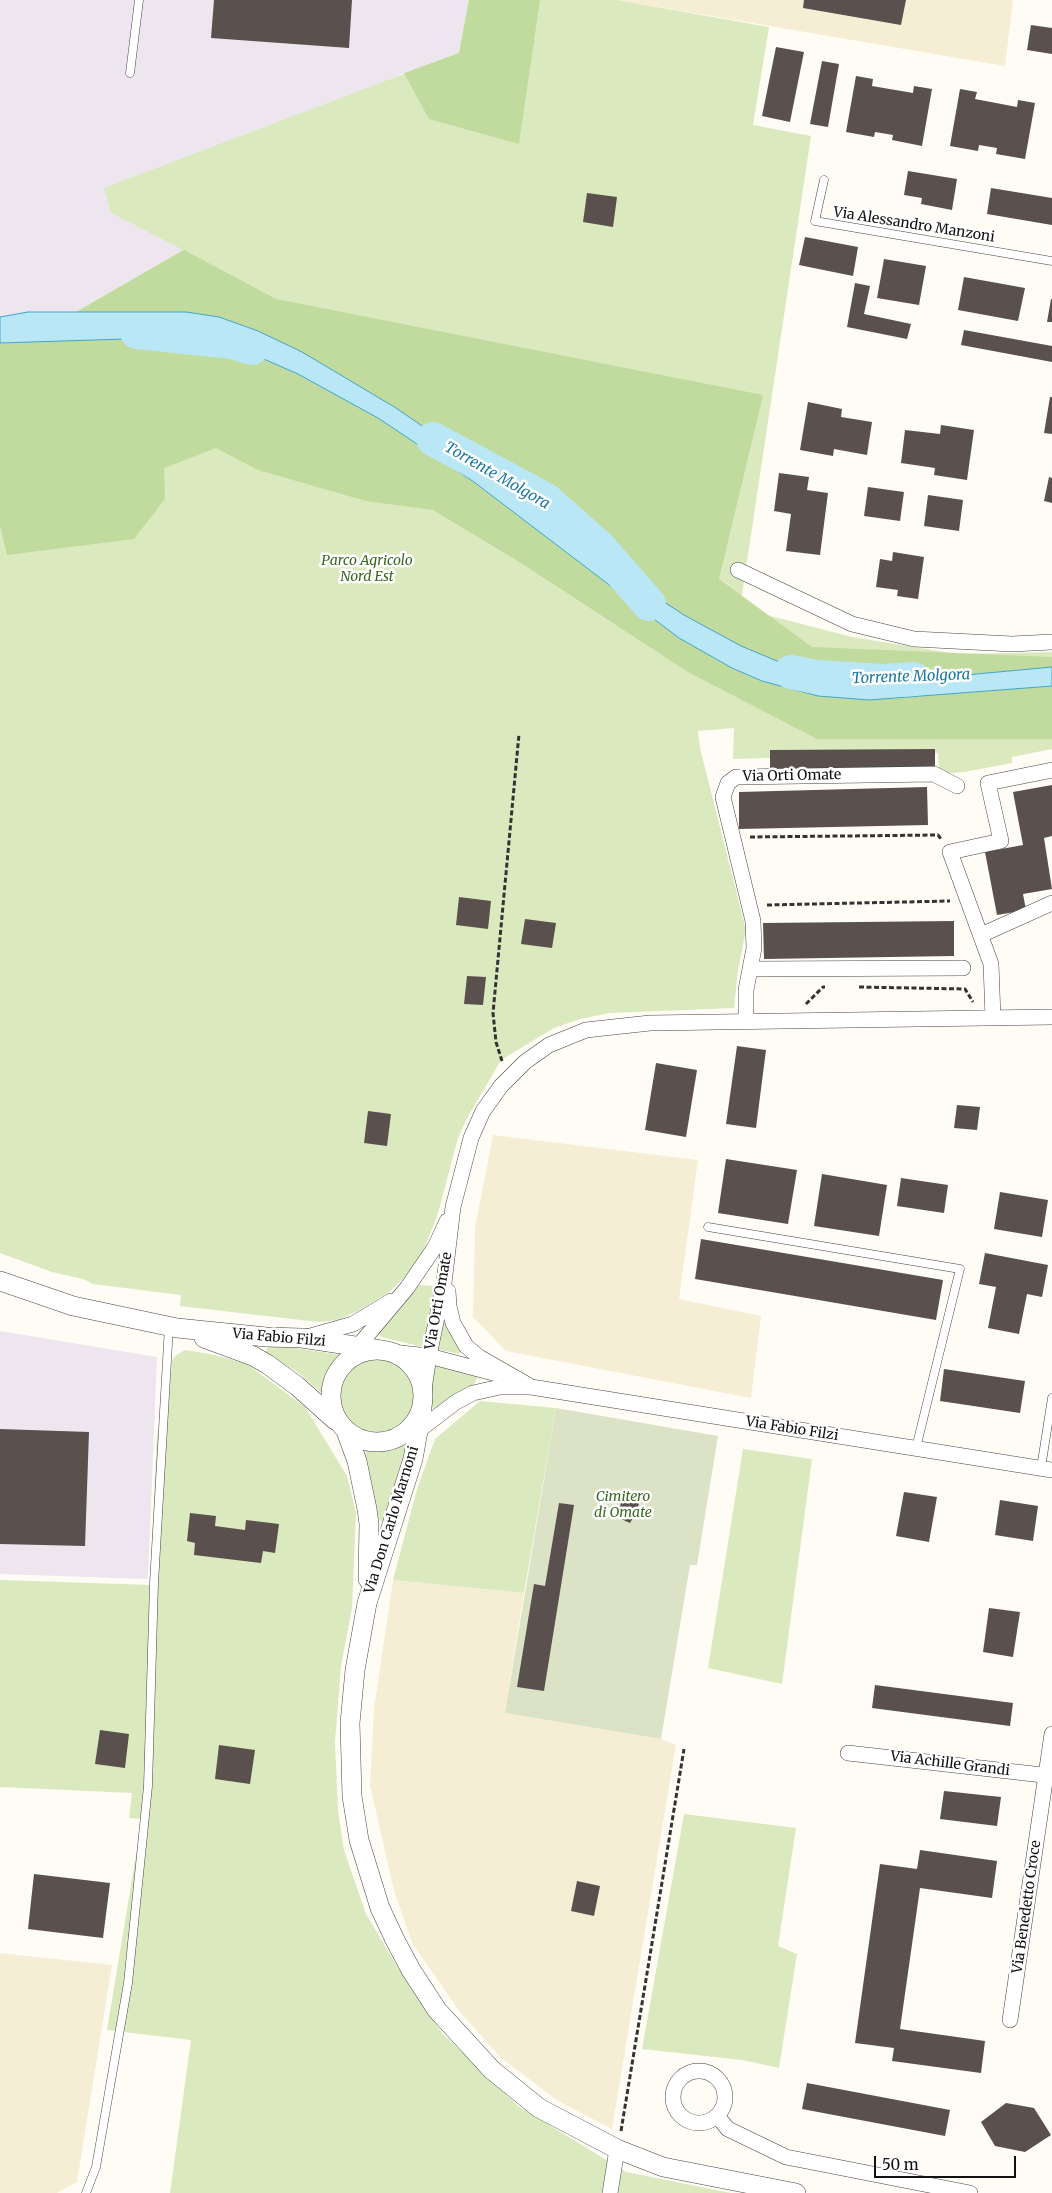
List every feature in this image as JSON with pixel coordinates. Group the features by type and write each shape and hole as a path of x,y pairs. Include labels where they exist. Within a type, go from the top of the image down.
{"street":[{"path":"738,570 852,624 914,639 1012,644 1052,642"},
{"path":"993,1012 991,964 950,852 1001,841 988,783 1052,770"},
{"name":"Via Orti Omate","path":"746,1021 746,990 751,970 753,921 723,797 728,783 736,777 934,774 957,786"},
{"path":"981,935 1052,903"},
{"path":"751,970 963,968"},
{"name":"Via Orti Omate","path":"423,1402 429,1356 441,1302 453,1207 465,1158 476,1125 491,1099 511,1074 548,1045 586,1030 650,1023 993,1012 1052,1016"},
{"name":"Via Orti Omate","path":"344,1363 407,1288 435,1247 453,1207"},
{"name":"Via Fabio Filzi","path":"447,1260 449,1306 457,1332 466,1346 479,1357 531,1387"},
{"name":"Via Fabio Filzi","path":"0,1281 72,1306 173,1327 266,1337 302,1338 429,1356 515,1378"},
{"name":"Via Orti Omate","path":"302,1338 353,1324 390,1302 407,1288"},
{"name":"Via Fabio Filzi","path":"173,1327 234,1348 267,1364 297,1386 343,1428"},
{"path":"386,1351 404,1358 414,1368 421,1381 423,1402 415,1423 397,1438 379,1443 356,1438 343,1428 332,1410 330,1394 334,1378 344,1363 362,1352 386,1351"},
{"name":"Via Fabio Filzi","path":"397,1438 418,1431 456,1402 472,1394 500,1387 531,1387 1046,1469"},
{"name":"Via Don Carlo Marnoni","path":"423,1402 413,1459 367,1603 351,1705 352,1796 359,1840 371,1881 395,1940 438,2010 492,2070 540,2108 618,2150 663,2167 690,2174 796,2193"},
{"name":"Via Don Carlo Marnoni","path":"343,1428 357,1461 368,1517 367,1603"},
{"name":"Via Benedetto Croce","path":"1010,2020 1049,1776 1052,1734"},
{"name":"Via Achille Grandi","path":"848,1752 1049,1776"},
{"path":"717,2116 728,2129 786,2157 970,2193"},
{"path":"610,2193 618,2150"}],"lane":[{"path":"130,73 139,0"},
{"name":"Via Alessandro Manzoni","path":"824,180 815,222 1052,261"},
{"path":"708,1227 960,1268 916,1448"},
{"path":"86,2193 96,2167 128,1983 148,1786 154,1583 173,1327"},
{"path":"1046,1469 1052,1398"}],"path":[{"path":"511,1074 501,1060 496,1042 492,1013 519,734"},
{"path":"733,837 938,835 950,852"},
{"path":"749,905 968,901"},
{"path":"805,1005 823,987 832,987"},
{"path":"851,987 965,989 976,1006 993,1012"},
{"path":"497,1067 501,1060 508,1056"},
{"path":"618,2150 684,1749"}],"shaded area":[{"path":"0,0 469,0 459,53 404,73 111,213 184,250 76,312 0,319"},
{"path":"617,0 1013,0 1005,66"},
{"path":"493,1135 698,1160 679,1299 761,1316 751,1398 506,1351 473,1317 475,1228"},
{"path":"0,1331 157,1357 148,1579 0,1574"},
{"path":"393,1580 524,1593 505,1713 661,1739 676,1745 612,2129 558,2101 500,2057 460,2012 412,1943 394,1891 370,1785 374,1709"},
{"path":"0,1953 112,1965 77,2182 57,2193 0,2193"}],"green space":[{"name":"Parco Agricolo Nord Est","path":"469,0 617,0 769,27 753,125 811,136 740,608 852,637 957,654 1052,652 1052,749 1012,757 1012,763 964,772 939,774 938,753 733,759 734,728 698,731 700,748 746,930 738,970 734,1008 610,1013 580,1019 554,1028 501,1060 466,1120 458,1138 437,1217 423,1251 405,1277 389,1292 358,1311 338,1320 318,1322 180,1306 181,1295 93,1284 83,1279 52,1272 0,1253 0,319 76,312 183,250 111,213 104,188 459,53"},
{"path":"469,0 540,0 519,144 429,119 404,73 459,53"},
{"path":"184,250 276,299 763,395 719,579 812,647 1052,657 1052,739 817,739 688,672 521,563 433,510 366,501 258,470 216,448 164,468 165,499 134,539 7,555 0,525 0,319 76,312"},
{"path":"419,1285 433,1286 439,1290 428,1345 423,1347 381,1337 378,1333"},
{"path":"443,1323 446,1324 461,1350 459,1354 436,1349"},
{"path":"269,1344 342,1355 330,1373 324,1395 296,1371 265,1353"},
{"path":"185,1350 215,1355 247,1364 305,1407 347,1476 356,1513 352,1608 341,1666 335,1742 338,1811 344,1850 366,1914 395,1963 442,2033 518,2106 626,2172 731,2193 170,2193 191,2040 107,2030 142,1819 129,1818 132,1793 0,1787 0,1580 150,1585 157,1433 166,1433 172,1361 175,1356"},
{"path":"370,1360 384,1360 398,1366 408,1376 414,1390 414,1404 408,1418 398,1428 384,1434 370,1434 356,1428 346,1418 340,1404 340,1390 346,1376 356,1366"},
{"path":"435,1363 475,1374 478,1377 473,1385 452,1396 435,1409 431,1407 430,1399"},
{"path":"480,1401 556,1408 524,1593 393,1580 417,1489 435,1439"},
{"name":"Cimitero di Omate","path":"556,1408 718,1436 697,1565 690,1565 661,1739 505,1713"},
{"path":"411,1443 383,1523 378,1518 365,1451"},
{"path":"743,1449 812,1459 782,1684 708,1668"},
{"path":"684,1814 796,1828 778,1946 797,1954 779,2068 742,2060 642,2049"}],"water":[{"name":"Torrente Molgora","path":"28,312 186,312 219,317 258,331 302,352 396,408 493,475 652,594 684,615 741,646 789,666 826,676 861,680 944,677 1052,667 1052,686 869,700 818,696 762,681 732,668 679,638 474,482 378,418 298,374 241,349 188,337 0,343 0,317"}],"building":[{"path":"214,0 352,0 349,48 211,38"},
{"path":"804,0 906,0 901,25 803,8"},
{"path":"1031,25 1052,28 1052,54 1027,50"},
{"path":"776,47 804,52 790,122 762,116"},
{"path":"822,61 839,64 828,127 810,124"},
{"path":"856,76 873,79 872,86 913,93 914,86 932,89 922,146 892,140 893,135 875,132 874,137 846,132"},
{"path":"960,89 977,92 975,99 1017,107 1018,100 1035,103 1025,159 996,154 997,148 979,145 978,151 950,146"},
{"path":"908,171 957,179 952,210 921,204 922,198 904,195"},
{"path":"991,188 1052,198 1052,225 987,214"},
{"path":"587,193 617,197 613,227 583,222"},
{"path":"805,237 858,247 853,276 799,265"},
{"path":"884,259 926,266 919,305 877,298"},
{"path":"964,277 1025,288 1018,321 958,310"},
{"path":"855,283 870,286 864,314 911,324 907,339 847,327"},
{"path":"1051,299 1052,322 1047,322"},
{"path":"964,330 1052,346 1052,362 961,345"},
{"path":"1050,397 1052,397 1052,434 1044,433"},
{"path":"808,402 842,409 841,417 872,422 867,455 834,449 833,456 800,450"},
{"path":"941,425 974,430 967,480 934,475 935,468 901,463 905,430 940,434"},
{"path":"779,473 809,477 807,490 828,493 820,555 786,551 791,514 774,511"},
{"path":"1049,477 1052,478 1052,503 1044,501"},
{"path":"868,487 904,492 900,521 864,516"},
{"path":"928,495 963,500 959,531 924,526"},
{"path":"893,552 924,557 918,599 897,596 898,590 876,587 880,559 892,561"},
{"path":"935,749 935,767 770,769 770,750"},
{"path":"1052,785 1052,836 1044,838 1052,889 1023,894 1026,910 997,915 985,852 1023,845 1013,792"},
{"path":"927,787 928,825 739,829 739,792"},
{"path":"459,897 491,901 488,929 456,925"},
{"path":"525,919 556,923 552,948 521,944"},
{"path":"954,921 954,956 764,959 763,923"},
{"path":"467,976 486,977 483,1005 464,1004"},
{"path":"737,1046 766,1050 756,1128 726,1124"},
{"path":"656,1063 697,1070 686,1137 645,1130"},
{"path":"957,1105 980,1107 977,1130 954,1128"},
{"path":"368,1111 391,1114 387,1146 364,1143"},
{"path":"726,1159 797,1170 788,1224 718,1213"},
{"path":"822,1174 887,1185 879,1236 814,1226"},
{"path":"901,1178 948,1185 944,1213 897,1206"},
{"path":"1000,1192 1048,1200 1042,1237 994,1229"},
{"path":"701,1239 943,1280 936,1320 695,1279"},
{"path":"985,1253 1048,1265 1042,1297 1027,1294 1019,1334 988,1328 996,1287 979,1284"},
{"path":"944,1369 1025,1381 1020,1413 940,1401"},
{"path":"0,1429 89,1432 85,1546 0,1544"},
{"path":"625,1489 642,1494 636,1513 630,1523 621,1519 619,1510"},
{"path":"904,1492 937,1497 929,1542 896,1536"},
{"path":"1000,1500 1038,1506 1033,1541 995,1535"},
{"path":"559,1503 574,1505 544,1691 517,1687 534,1584 545,1586"},
{"path":"190,1513 216,1516 215,1526 245,1530 246,1520 279,1524 275,1553 263,1551 261,1563 194,1555 195,1543 187,1541"},
{"path":"989,1608 1020,1612 1013,1657 983,1652"},
{"path":"875,1685 1013,1703 1010,1726 872,1708"},
{"path":"100,1730 129,1734 125,1768 95,1764"},
{"path":"219,1745 255,1750 250,1784 215,1779"},
{"path":"944,1791 1001,1797 997,1826 940,1819"},
{"path":"920,1850 997,1861 992,1898 920,1888 900,2029 985,2041 981,2073 892,2061 894,2048 855,2043 880,1864 917,1869"},
{"path":"34,1874 110,1883 103,1938 28,1929"},
{"path":"577,1881 600,1886 594,1916 571,1911"},
{"path":"807,2083 950,2110 945,2136 802,2109"},
{"path":"1006,2103 1034,2108 1051,2135 1025,2152 995,2146 981,2122"}],"waterway":[{"name":"Torrente Molgora","path":"137,332 233,342 252,348"},
{"name":"Torrente Molgora","path":"433,439 546,500 599,547 649,604"},
{"name":"Torrente Molgora","path":"791,672 816,677 881,681 914,679"}]}
